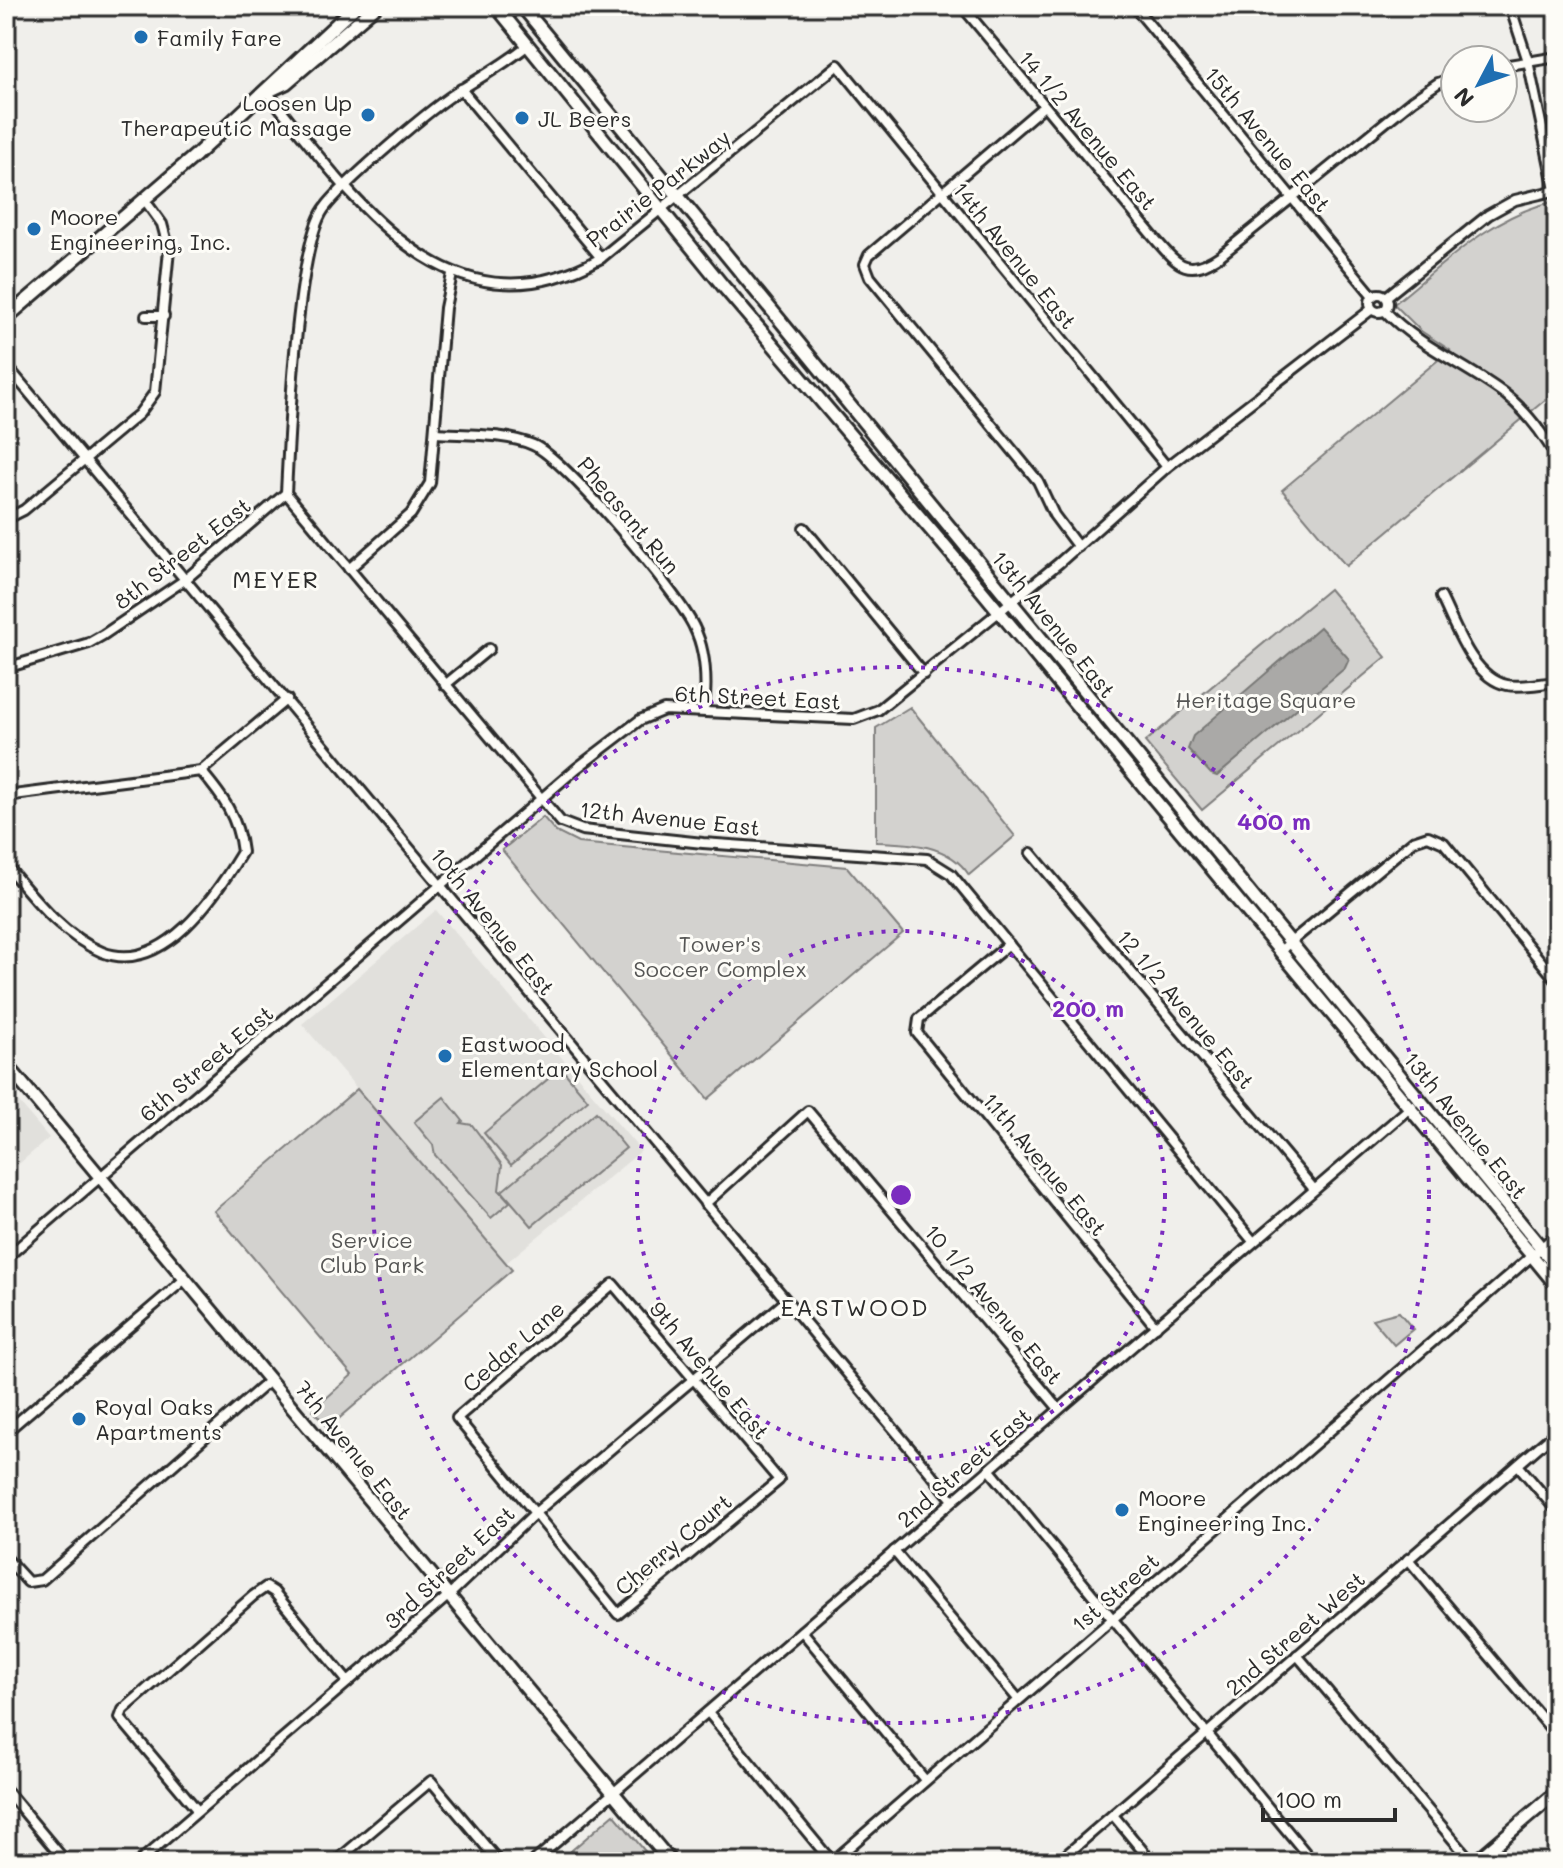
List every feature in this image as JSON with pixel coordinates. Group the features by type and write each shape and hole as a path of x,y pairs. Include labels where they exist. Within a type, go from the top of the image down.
{"main road":[{"path":"6,318 267,92 287,68 356,6"},
{"path":"267,92 286,83 376,6"},
{"name":"13th Avenue East","path":"496,6 733,298 1000,611 1280,951 1414,1104 1536,1252 1557,1267"},
{"name":"13th Avenue East","path":"522,6 1290,943 1414,1104"},
{"name":"7th Avenue East","path":"6,1064 671,1862"},
{"path":"1536,1252 1557,1286"},
{"path":"1474,1862 1557,1792"}],"street":[{"name":"14 1/2 Avenue East","path":"962,6 1174,261 1192,268 1213,261 1294,199"},
{"name":"15th Avenue East","path":"1134,6 1373,296"},
{"path":"1386,297 1488,215 1515,200 1556,190 1528,61 1510,6"},
{"path":"286,493 306,256 313,228 324,208 347,186 461,89 498,70 528,45"},
{"path":"1519,63 1557,57"},
{"name":"Prairie Parkway","path":"267,92 347,186 405,247 452,274 494,282 532,283 571,274 601,258 838,65"},
{"name":"14th Avenue East","path":"838,65 1167,467"},
{"path":"1294,199 1413,100 1439,83"},
{"path":"461,89 601,258"},
{"path":"1044,106 869,255 865,264 870,277 1038,481 1054,515 1078,547"},
{"path":"6,519 24,510 139,414 155,392 164,316 166,236 144,199"},
{"path":"349,569 400,525 425,495 436,433 445,308 452,274"},
{"path":"1373,296 1386,297 1388,306 1384,310 1378,312 1372,309 1369,302 1373,296"},
{"name":"6th Street East","path":"6,1258 540,799 640,720 664,710 854,719 878,710 1078,547 1167,467 1372,309"},
{"path":"1384,310 1413,336 1507,396 1532,422 1557,458"},
{"path":"146,316 164,316"},
{"name":"10th Avenue East","path":"6,365 953,1500"},
{"name":"Pheasant Run","path":"436,433 519,441 548,453 572,474 676,599 695,628 705,665 704,711"},
{"name":"12th Avenue East","path":"286,493 561,822 582,830 927,859 951,874 1252,1240"},
{"name":"8th Street East","path":"6,668 89,643 186,579 286,493"},
{"path":"804,528 924,674"},
{"path":"1441,597 1470,654 1489,676 1507,685 1557,682"},
{"path":"445,685 489,649"},
{"path":"6,796 201,771 287,699"},
{"path":"6,865 40,905 73,934 104,953 145,953 167,943 230,873 242,852 239,828 227,803 201,771"},
{"path":"1280,951 1413,841 1428,836 1444,843 1557,981"},
{"name":"12 1/2 Avenue East","path":"1031,853 1313,1188"},
{"name":"11th Avenue East","path":"1009,944 919,1019 917,1033 1156,1327"},
{"name":"2nd Street East","path":"533,1862 1156,1327 1252,1240 1414,1104"},
{"name":"10 1/2 Avenue East","path":"705,1204 808,1111 1059,1409"},
{"name":"1st Street","path":"832,1862 1557,1234"},
{"path":"6,1432 185,1279"},
{"name":"9th Avenue East","path":"613,1284 779,1480"},
{"name":"Cedar Lane","path":"535,1513 457,1418 613,1284"},
{"name":"3rd Street East","path":"139,1862 448,1596 535,1513 786,1301"},
{"path":"6,1558 28,1582 36,1584 270,1380"},
{"name":"2nd Street West","path":"1058,1862 1557,1431"},
{"path":"1518,1465 1557,1511"},
{"path":"989,1469 1313,1862"},
{"name":"Cherry Court","path":"535,1513 618,1614 779,1480"},
{"path":"894,1551 1018,1699"},
{"path":"1408,1559 1557,1736"},
{"path":"198,1811 120,1718 140,1694 253,1596 266,1587 274,1592 348,1682"},
{"path":"802,1631 925,1780"},
{"path":"1297,1655 1474,1862"},
{"path":"708,1712 832,1862"},
{"path":"335,1862 431,1781 499,1862"},
{"path":"6,1790 66,1862"},
{"path":"1113,1815 1152,1862"}],"shaded area":[{"path":"1320,627 1349,659 1345,668 1217,776 1211,774 1188,749 1193,736"},
{"name":"Eastwood Elementary School","path":"436,910 641,1151 506,1263 302,1024"},
{"path":"6,1087 49,1138 6,1175"}],"green space":[{"path":"1557,201 1553,283 1557,287 1557,390 1346,566 1282,490 1450,350 1421,331 1394,304 1450,257 1490,229 1534,207"},
{"name":"Heritage Square","path":"1329,589 1386,657 1202,810 1145,742"},
{"path":"910,707 1015,836 969,875 951,857 939,851 915,845 876,842 876,728"},
{"name":"Tower's Soccer Complex","path":"543,817 556,832 578,843 847,867 903,933 708,1099 502,850"},
{"path":"561,1068 588,1100 511,1165 484,1133"},
{"name":"Service Club Park","path":"357,1089 512,1270 328,1428 313,1410 352,1375 214,1211"},
{"path":"444,1097 463,1121 461,1123 472,1125 502,1165 499,1190 510,1202 491,1218 435,1155 433,1145 414,1122"},
{"path":"596,1112 626,1148 532,1226 502,1191"},
{"path":"1399,1312 1413,1329 1394,1345 1372,1319"},
{"path":"614,1814 654,1862 558,1862"}],"place":[{"name":"Family Fare","path":"141,37"},
{"name":"Loosen Up Therapeutic Massage","path":"368,115"},
{"name":"JL Beers","path":"522,118"},
{"name":"Moore Engineering, Inc.","path":"34,229"},
{"name":"Eastwood Elementary School","path":"445,1056"},
{"name":"Royal Oaks Apartments","path":"79,1419"},
{"name":"Moore Engineering Inc.","path":"1122,1510"}],"district":[{"name":"MEYER","path":"276,578"},
{"name":"EASTWOOD","path":"855,1306"}]}
